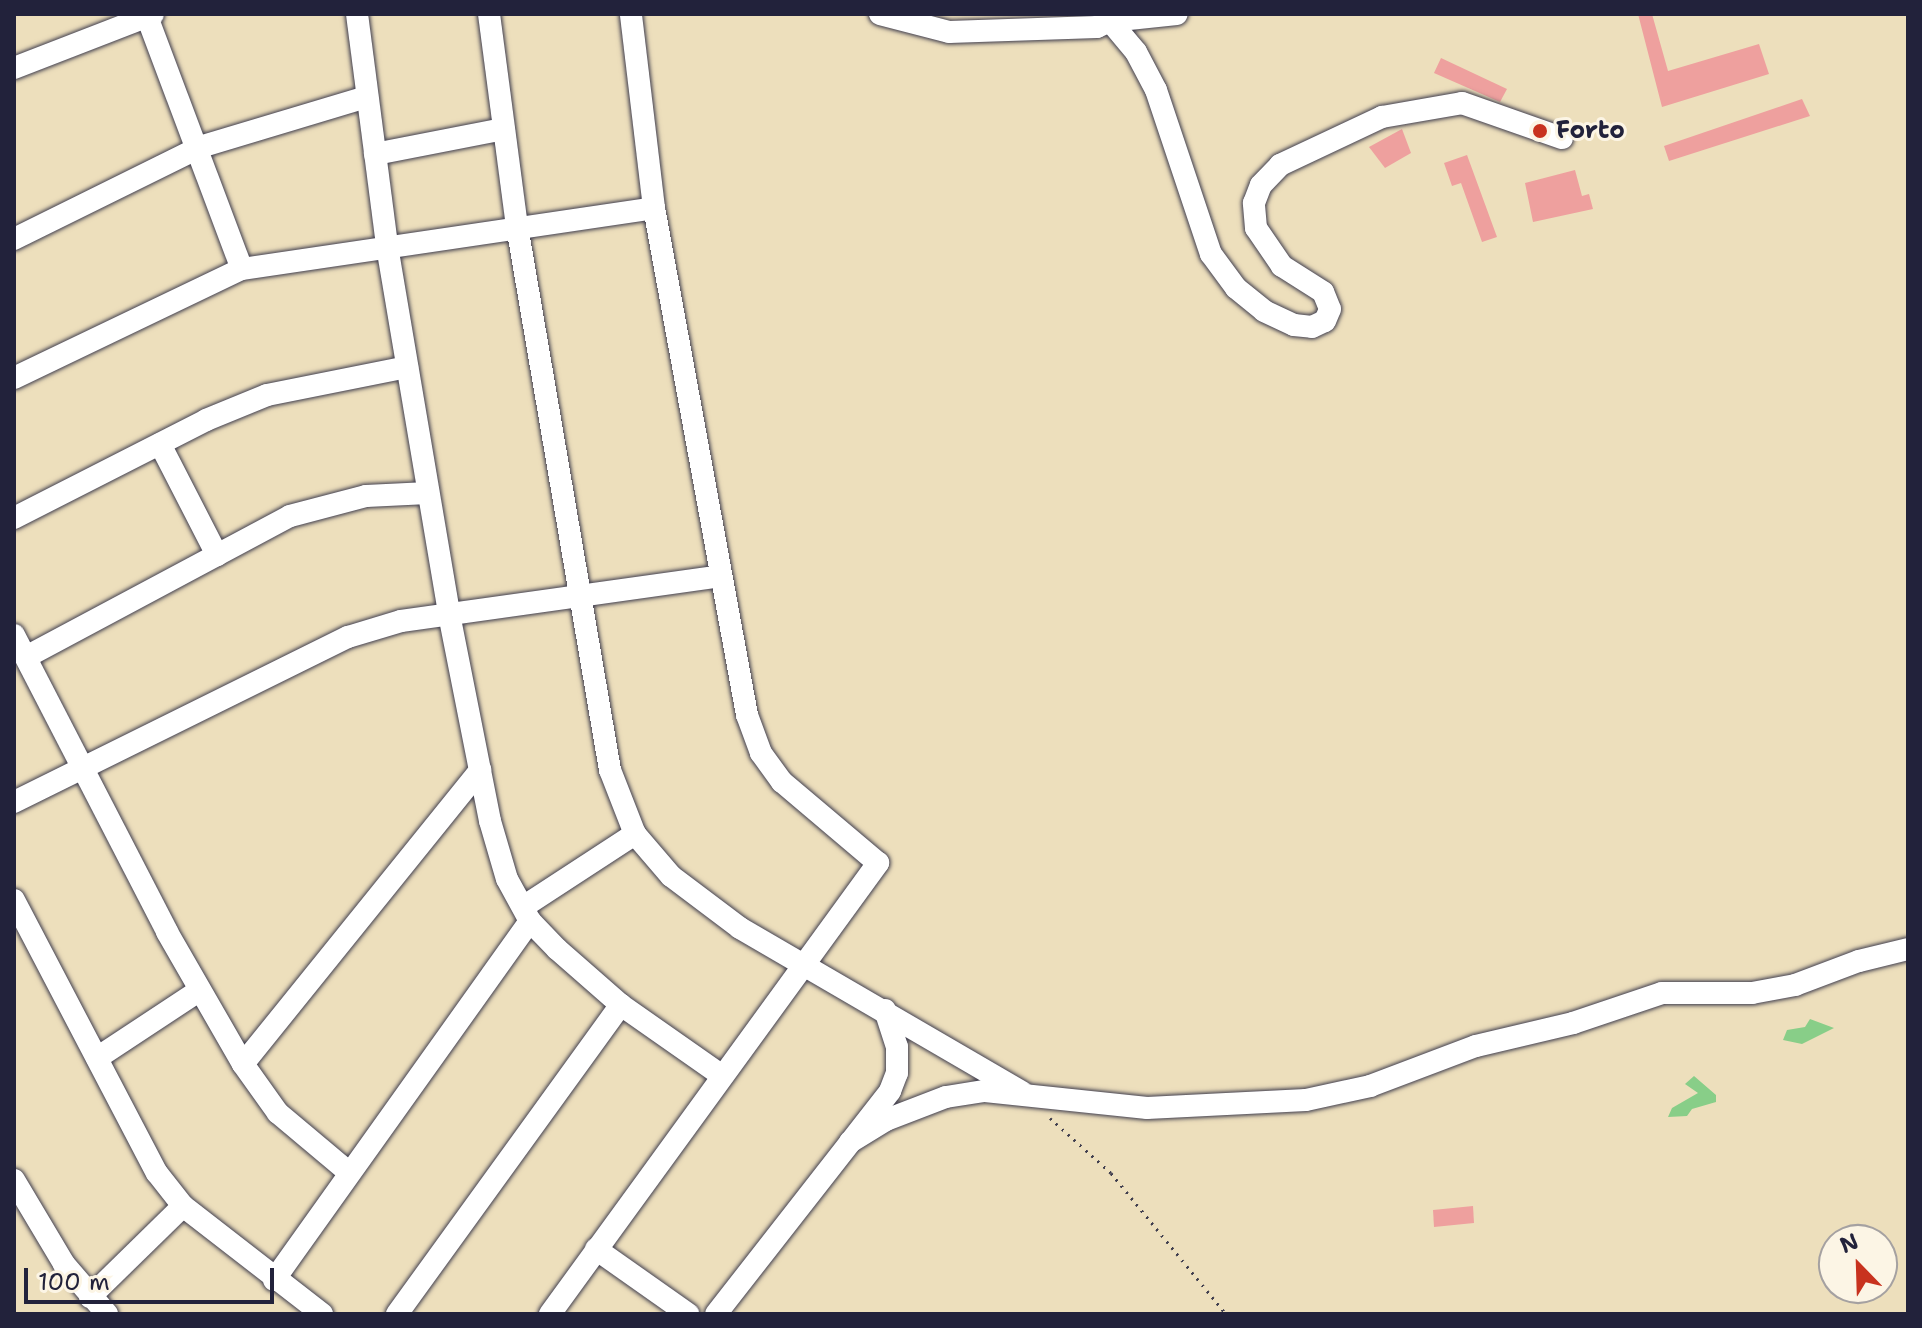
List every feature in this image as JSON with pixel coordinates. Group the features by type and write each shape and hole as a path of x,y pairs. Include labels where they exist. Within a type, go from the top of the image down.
{"street":[{"path":"357,14 387,246 428,493 480,770 507,879 526,914 621,1005 721,1075"},
{"path":"489,14 517,226 610,770 635,834 671,876 802,967 885,1010 1022,1092"},
{"path":"550,1314 878,863 782,782 761,753 732,651 654,208 631,14"},
{"path":"880,14 949,32 1097,27 1110,18 1177,14"},
{"path":"14,68 149,15 200,147 242,269"},
{"path":"1110,18 1136,52 1156,90 1211,254 1236,288 1264,311 1294,325 1312,327 1325,321 1330,309 1323,292 1282,266 1256,228 1257,194 1280,165 1382,117 1462,103 1562,138"},
{"path":"14,239 200,147 367,97"},
{"path":"375,154 504,129"},
{"path":"17,369 242,269 654,208"},
{"path":"14,518 160,444 267,395 407,367"},
{"path":"160,444 217,555"},
{"path":"26,657 217,555 324,503 428,493"},
{"path":"14,802 348,637 449,614 721,576"},
{"path":"14,635 200,990 243,1064 278,1113 347,1171"},
{"path":"243,1064 480,770"},
{"path":"274,1280 526,914 635,834"},
{"path":"14,900 157,1173 183,1206 274,1280 322,1314"},
{"path":"850,1142 886,1120 946,1097 1022,1092 1147,1108 1306,1100 1370,1086 1476,1046 1573,1023 1662,993 1766,991 1908,949"},
{"path":"97,1058 200,990"},
{"path":"397,1314 621,1005"},
{"path":"716,1314 808,1189 874,1116 897,1073 897,1047 885,1010"},
{"path":"14,1180 64,1264 107,1314"},
{"path":"90,1297 183,1206"},
{"path":"596,1249 688,1314"}],"path":[{"path":"1044,1112 1111,1173 1226,1314"}],"green space":[{"path":"1810,1019 1834,1028 1802,1044 1783,1040 1787,1030 1805,1027"},
{"path":"1694,1076 1716,1095 1716,1102 1692,1109 1687,1116 1668,1117 1672,1108 1698,1093 1685,1084"}],"building":[{"path":"1638,14 1652,14 1668,71 1759,44 1769,74 1662,107"},
{"path":"1441,58 1507,89 1500,102 1434,73"},
{"path":"1802,99 1810,116 1669,161 1664,146"},
{"path":"1402,129 1411,153 1385,168 1369,147"},
{"path":"1467,155 1497,237 1482,242 1461,183 1452,186 1444,163"},
{"path":"1575,170 1582,196 1589,194 1593,209 1533,222 1525,183"},
{"path":"1473,1206 1474,1223 1434,1227 1433,1210"}],"place":[{"name":"Forto","path":"1540,131"}]}
